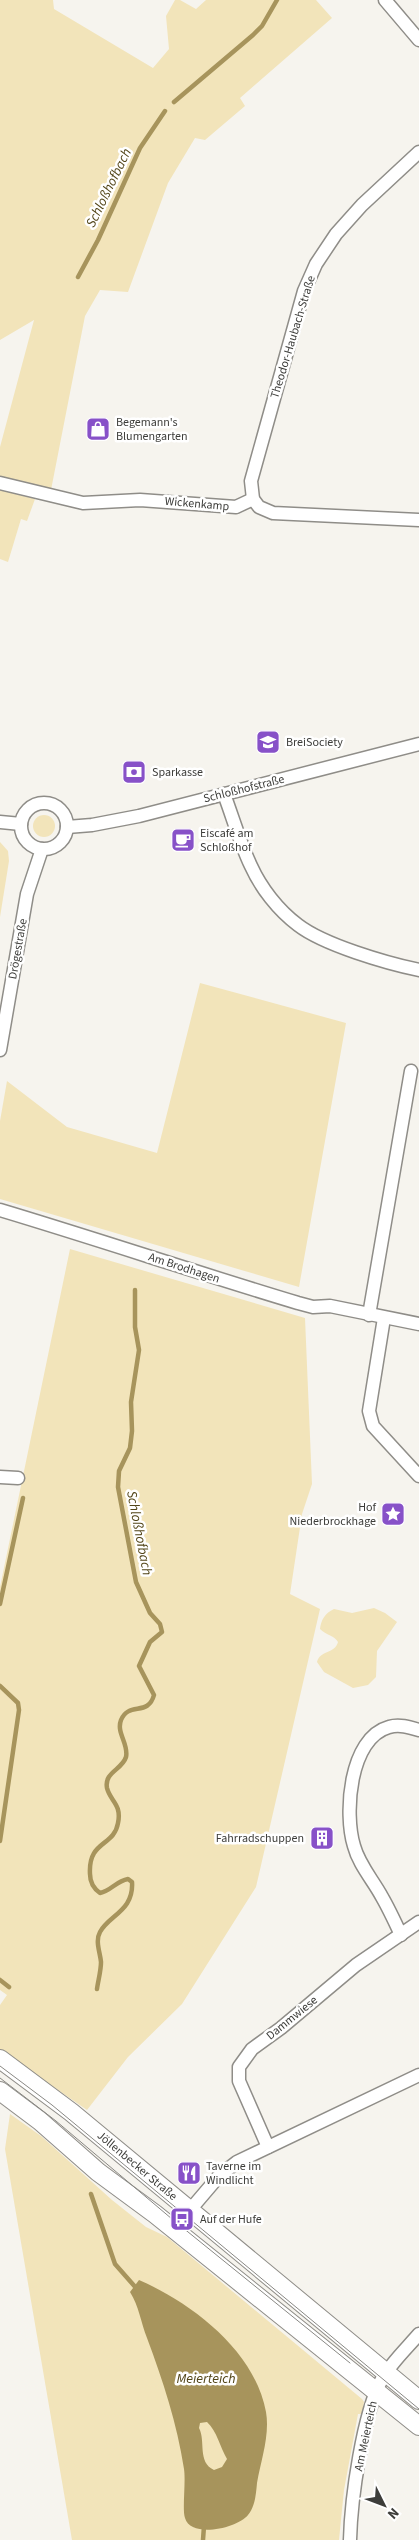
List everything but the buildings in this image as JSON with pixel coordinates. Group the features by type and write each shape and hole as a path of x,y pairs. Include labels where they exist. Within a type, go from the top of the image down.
{"main road":[{"name":"Jöllenbecker Straße","path":"0,2058 71,2112 385,2374 419,2400"},
{"name":"Jöllenbecker Straße","path":"0,2091 40,2121 98,2172 161,2218 419,2426"}],"street":[{"path":"385,0 419,40"},
{"name":"Theodor-Haubach-Straße","path":"253,499 251,481 302,298 316,264 336,234 362,205 419,152"},
{"name":"Wickenkamp","path":"0,483 83,503 140,500 236,507 253,499"},
{"path":"253,499 259,507 289,515 419,520"},
{"name":"Schloßhofstraße","path":"67,827 138,816 419,744"},
{"path":"224,794 251,866 264,888 299,926 327,940 419,970"},
{"path":"39,803 46,803 61,810 67,827 61,841 52,848 42,849 28,843 23,837 20,824 29,808 39,803"},
{"path":"0,822 20,824"},
{"name":"Drögestraße","path":"0,1050 27,894 42,849"},
{"path":"369,1315 411,1071"},
{"name":"Am Brodhagen","path":"0,1210 130,1249 164,1263 298,1303 313,1307 330,1306 419,1324"},
{"path":"384,1318 369,1411 370,1420 373,1426 419,1476"},
{"path":"0,1477 18,1478"},
{"path":"401,1934 354,1845 349,1808 351,1786 363,1749 376,1733 384,1728 399,1725 419,1730"},
{"name":"Dammwiese","path":"268,2147 239,2081 238,2073 243,2060 252,2049 281,2028 356,1965 419,1922"},
{"path":"190,2210 227,2168 419,2075"},
{"path":"376,2392 385,2374 419,2334"},
{"name":"Am Meierteich","path":"350,2540 355,2487 369,2412 376,2392"}],"shaded area":[{"path":"0,0 53,0 54,9 153,68 169,49 166,16 175,0 180,0 196,9 206,0 316,0 332,18 240,98 245,106 205,140 195,138 168,183 128,292 100,290 85,316 51,490 0,477 0,447 34,320 0,340"},
{"path":"0,490 35,499 27,521 21,519 8,562 0,559"},
{"path":"44,815 54,822 55,826 48,836 44,837 34,830 33,826 40,816"},
{"path":"0,842 8,851 9,861 0,917"},
{"path":"200,983 346,1023 299,1287 0,1199 0,1121 7,1081 67,1127 157,1153"},
{"path":"70,1249 305,1318 312,1484 302,1514 290,1594 320,1609 256,1887 182,2004 128,2057 87,2110 0,2050 0,2005 7,1995 0,1990 0,1587"},
{"path":"374,1608 397,1622 377,1651 376,1677 368,1685 353,1688 324,1672 317,1662 321,1656 334,1648 338,1642 320,1629 322,1620 334,1609 352,1613"},
{"path":"10,2114 41,2136 112,2200 146,2227 167,2237 362,2399 364,2402 362,2414 358,2414 344,2490 339,2540 72,2540 5,2149"}],"water":[{"name":"Meierteich","path":"139,2280 180,2302 200,2316 235,2349 249,2369 260,2390 266,2412 267,2430 255,2500 248,2515 235,2524 205,2530 189,2524 185,2518 184,2469 178,2435 164,2386 138,2309 130,2292","holes":["207,2422 216,2434 227,2459 222,2467 214,2470 205,2462 199,2428 200,2423"]}],"waterway":[{"name":"Schloßhofbach","path":"174,102 253,35 262,26 277,0"},
{"name":"Schloßhofbach","path":"78,277 98,240 140,148 165,111"},
{"name":"Schloßhofbach","path":"97,1989 101,1962 98,1943 99,1935 104,1926 120,1912 129,1900 132,1892 132,1882 128,1879 124,1880 100,1893 91,1882 90,1863 97,1849 116,1831 119,1817 118,1811 108,1792 107,1783 108,1778 126,1757 126,1748 120,1729 121,1720 124,1714 143,1708 151,1702 154,1695 139,1666 150,1642 162,1632 160,1624 150,1613 136,1582 118,1487 119,1471 130,1448 132,1431 131,1402 139,1350 135,1327 135,1290"},
{"path":"0,1604 23,1498"},
{"path":"0,1686 18,1703 19,1710 0,1841"},
{"path":"0,1980 9,1987"},
{"name":"Schloßhofbach","path":"91,2194 115,2264 137,2289"},
{"name":"Schloßhofbach","path":"203,2540 204,2526"}],"tram line":[{"path":"0,2066 52,2105 419,2409"},
{"path":"0,2078 56,2121 172,2219 350,2363"}],"place":[{"name":"Begemann's Blumengarten","path":"98,429"},
{"name":"BreiSociety","path":"268,742"},
{"name":"Sparkasse","path":"134,772"},
{"name":"Eiscafé am Schloßhof","path":"183,840"},
{"name":"Hof Niederbrockhage","path":"393,1514"},
{"name":"Fahrradschuppen","path":"322,1838"},
{"name":"Taverne im Windlicht","path":"189,2173"},
{"name":"Auf der Hufe","path":"182,2219"}]}
